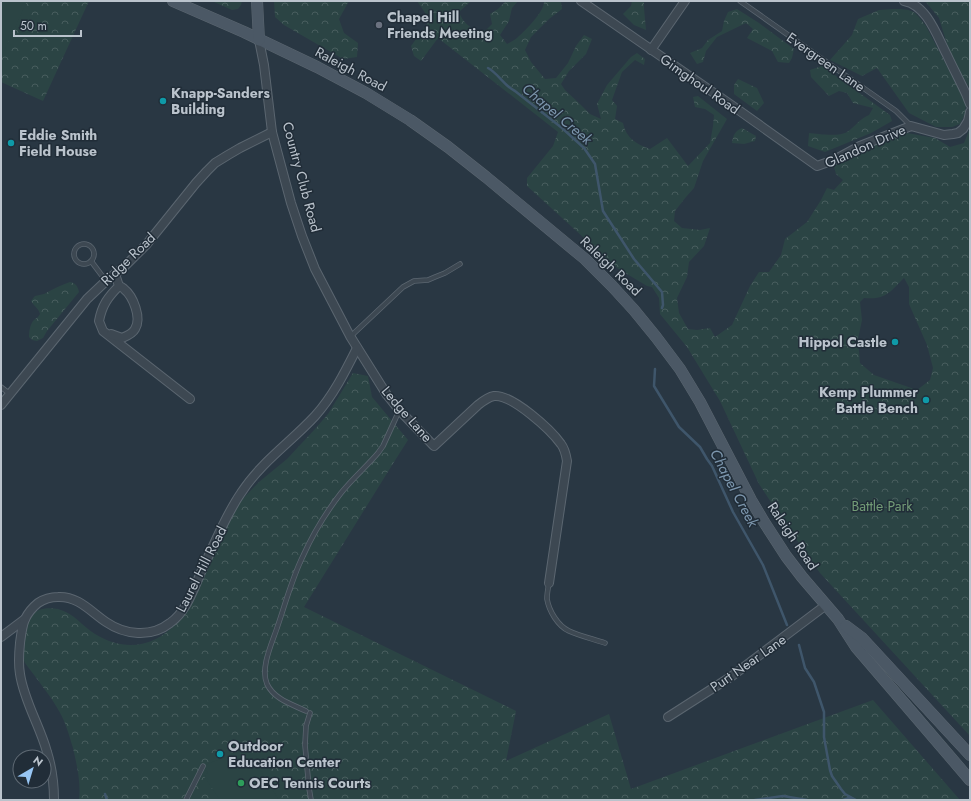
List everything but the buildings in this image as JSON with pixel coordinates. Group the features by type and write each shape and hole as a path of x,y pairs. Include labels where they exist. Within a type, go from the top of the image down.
{"main road":[{"name":"Raleigh Road","path":"173,1 317,67 366,93 410,120 486,177 585,259 638,315 680,369 700,402 751,500 786,556 838,619 856,647 970,780"},
{"name":"Country Club Road","path":"257,1 259,40"},
{"name":"Raleigh Road","path":"838,619 862,638 970,755"}],"street":[{"name":"Gimghoul Road","path":"581,1 818,166"},
{"path":"651,50 685,1"},
{"path":"904,1 911,2 931,23 970,104"},
{"name":"Country Club Road","path":"259,40 264,65 272,132 291,203 304,243 315,269 357,348"},
{"name":"Glandon Drive","path":"818,166 834,160 860,146 911,126 944,136 958,133 963,129 968,121 970,112"},
{"name":"Ridge Road","path":"1,405 87,299 125,266 146,245 206,171 228,155 272,132"},
{"path":"103,331 122,338 129,335 135,329 138,320 137,310 133,301 124,288 119,286 115,274"},
{"path":"119,286 106,300 100,313 99,321 103,331 190,398"},
{"name":"Ledge Lane","path":"357,348 387,395 399,410 434,446 485,399 494,396 505,397 517,404 544,426 562,444 566,452 567,461 549,583"},
{"name":"Laurel Hill Road","path":"54,800 54,788 48,753 28,702 20,674 19,652 22,631 25,619 31,610 46,598 65,597 78,601 106,622 128,632 148,633 156,631 171,623 187,603 221,530 241,492 269,459 304,427 325,404 340,381 357,348"},
{"name":"Purt Near Lane","path":"668,717 732,676 826,605"},
{"path":"1,637 25,619"}],"lane":[{"name":"Evergreen Lane","path":"740,1 896,111 911,126"},
{"path":"88,244 92,248 94,253 91,261 84,264 76,260 74,251 77,246 88,244"},
{"path":"91,261 106,281"},
{"path":"350,336 403,287 414,281 435,278 460,264"},
{"path":"1,387 10,394"},
{"path":"311,800 305,745 308,712 277,696 270,690 264,675 264,668 302,556 341,493 383,446 399,410"},
{"path":"549,583 547,598 553,614 560,624 570,631 605,643"},
{"path":"186,800 204,766"}],"green space":[{"path":"1,1 89,1 43,101 1,82"},
{"path":"1,1 27,1 1,58"},
{"path":"212,1 242,1 238,9 232,10"},
{"path":"274,1 349,1 339,19 344,33 358,43 357,57 343,59 284,25 275,17"},
{"name":"Battle Park","path":"417,1 471,1 459,12 464,22 478,32 486,30 492,24 490,14 506,1 518,1 512,8 509,21 500,35 507,44 526,30 541,10 544,1 561,1 562,9 549,19 531,37 525,50 531,62 545,79 556,78 568,63 576,46 584,35 592,39 586,54 569,71 561,84 565,90 590,114 601,119 597,104 607,85 631,57 637,53 645,59 644,65 635,60 622,72 612,100 617,106 615,119 623,123 627,133 636,143 650,149 667,138 688,166 710,143 714,115 705,109 695,107 693,97 698,96 727,119 703,161 694,188 675,211 674,221 682,228 700,230 710,228 704,246 689,262 687,277 677,298 679,313 688,329 697,330 710,328 715,337 732,325 750,286 759,272 769,272 781,255 785,239 807,222 827,188 834,190 843,180 836,174 834,167 840,162 891,137 907,133 935,138 950,147 964,143 970,128 970,736 820,573 759,484 720,401 687,347 660,314 659,298 652,287 647,286 617,268 527,186 527,178 553,146 558,132 438,38 421,61 414,56 411,46 430,20","holes":["904,278 909,287 909,304 927,345 933,368 930,380 917,390 874,375 860,363 858,339 862,320 860,302 864,298 878,298 887,294"]},
{"path":"632,1 644,1 646,30 634,25 623,14 631,6"},
{"path":"925,1 970,1 970,90 953,60 939,18"},
{"path":"737,9 794,49 789,63 778,62 772,51 747,38 753,29 746,23 717,37 706,51 703,62 697,64 690,53 702,48 708,40 722,31 728,12"},
{"path":"879,10 909,10 916,14 926,26 966,103 965,114 960,124 952,127 936,127 909,113 877,68 862,76 830,60 852,35 858,19"},
{"path":"822,66 890,115 892,121 871,133 825,152 808,146 809,133 828,135 843,134 869,115 873,108 853,103 847,93 839,91 829,96 811,77 810,70"},
{"path":"738,79 757,88 764,103 757,111 734,94 734,85"},
{"path":"742,128 756,136 755,141 744,144 732,143 735,134"},
{"path":"70,282 74,283 79,292 43,338 37,341 32,340 29,337 30,327 33,321 40,314 31,301 35,296 44,294"},
{"path":"353,373 368,376 372,397 408,440 304,607 516,711 506,761 609,714 631,789 873,700 960,800 79,800 79,780 77,768 73,748 65,725 59,711 25,663 22,654 22,641 30,617 42,609 58,609 69,613 90,631 106,640 128,645 149,642 168,631 177,622 233,509 259,482 287,459 315,429 328,414"},
{"name":"OEC Tennis Courts","path":"246,748 279,800 220,800 204,776 208,773 203,766"}],"waterway":[{"name":"Chapel Creek","path":"488,68 511,89 562,128 584,148 595,164 603,211 634,259 662,292 662,308"},
{"name":"Chapel Creek","path":"655,369 654,386 679,427 700,447 712,466 733,512 763,565 787,625"},
{"name":"Chapel Creek","path":"799,645 805,668 814,682 824,712 824,737 832,776 845,794 856,800"},
{"path":"105,794 107,800"},
{"path":"755,800 783,796 807,800"},
{"name":"Chapel Creek","path":"843,800 849,798 854,800"}],"place":[{"name":"Chapel Hill Friends Meeting","path":"379,25"},
{"name":"Knapp-Sanders Building","path":"163,101"},
{"name":"Eddie Smith Field House","path":"11,143"},
{"name":"Hippol Castle","path":"895,342"},
{"name":"Kemp Plummer Battle Bench","path":"926,400"},
{"name":"Outdoor Education Center","path":"220,754"},
{"name":"OEC Tennis Courts","path":"241,783"}]}
